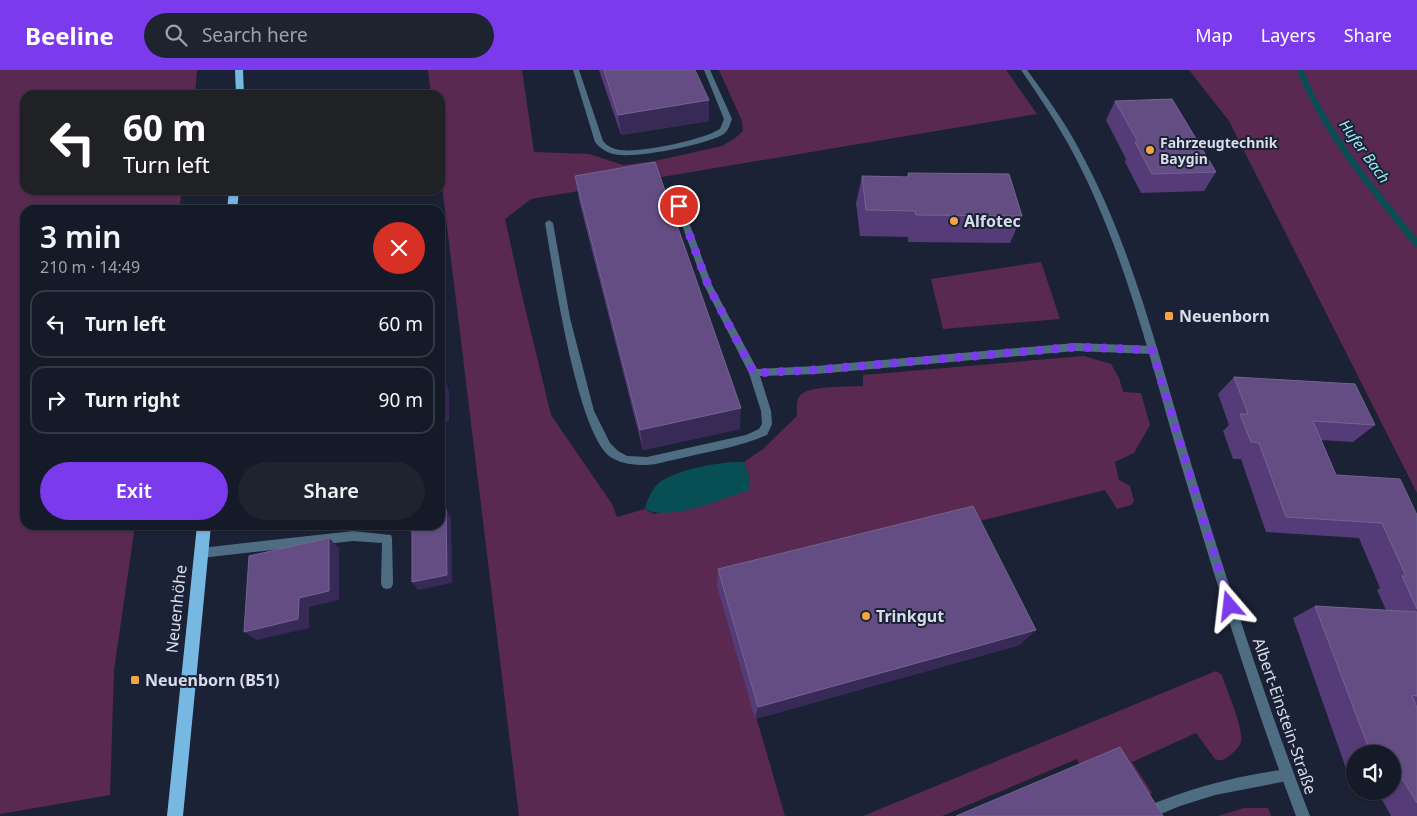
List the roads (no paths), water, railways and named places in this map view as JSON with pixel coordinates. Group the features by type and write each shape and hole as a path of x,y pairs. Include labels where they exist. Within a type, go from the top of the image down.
{"main road":[{"path":"239,70 240,90"},
{"name":"Neuenhöhe","path":"175,816 203,530"}],"street":[{"path":"576,70 599,142 607,149 622,153 634,153 694,141 713,136 723,130 728,119 707,70"},
{"name":"Albert-Einstein-Straße","path":"1024,70 1052,107 1073,143 1098,193 1114,232 1242,644 1303,816"},
{"path":"549,223 566,318 589,411 606,446 614,454 626,460 647,461 747,439 763,432 767,424 766,411 754,373 708,285 679,206"},
{"path":"754,373 816,370 1076,347 1152,350"},
{"path":"201,553 353,536 387,538 387,584"},
{"path":"1145,814 1167,803 1200,792 1252,780 1287,775"}],"waterway":[{"name":"Hufer Bach","path":"1300,70 1309,93 1321,115 1351,161 1417,244"}],"place":[{"name":"Fahrzeugtechnik Baygin","path":"1150,150"},
{"name":"Alfotec","path":"954,221"},
{"name":"Neuenborn","path":"1169,316"},
{"name":"Trinkgut","path":"866,616"},
{"name":"Neuenborn (B51)","path":"135,680"}]}
